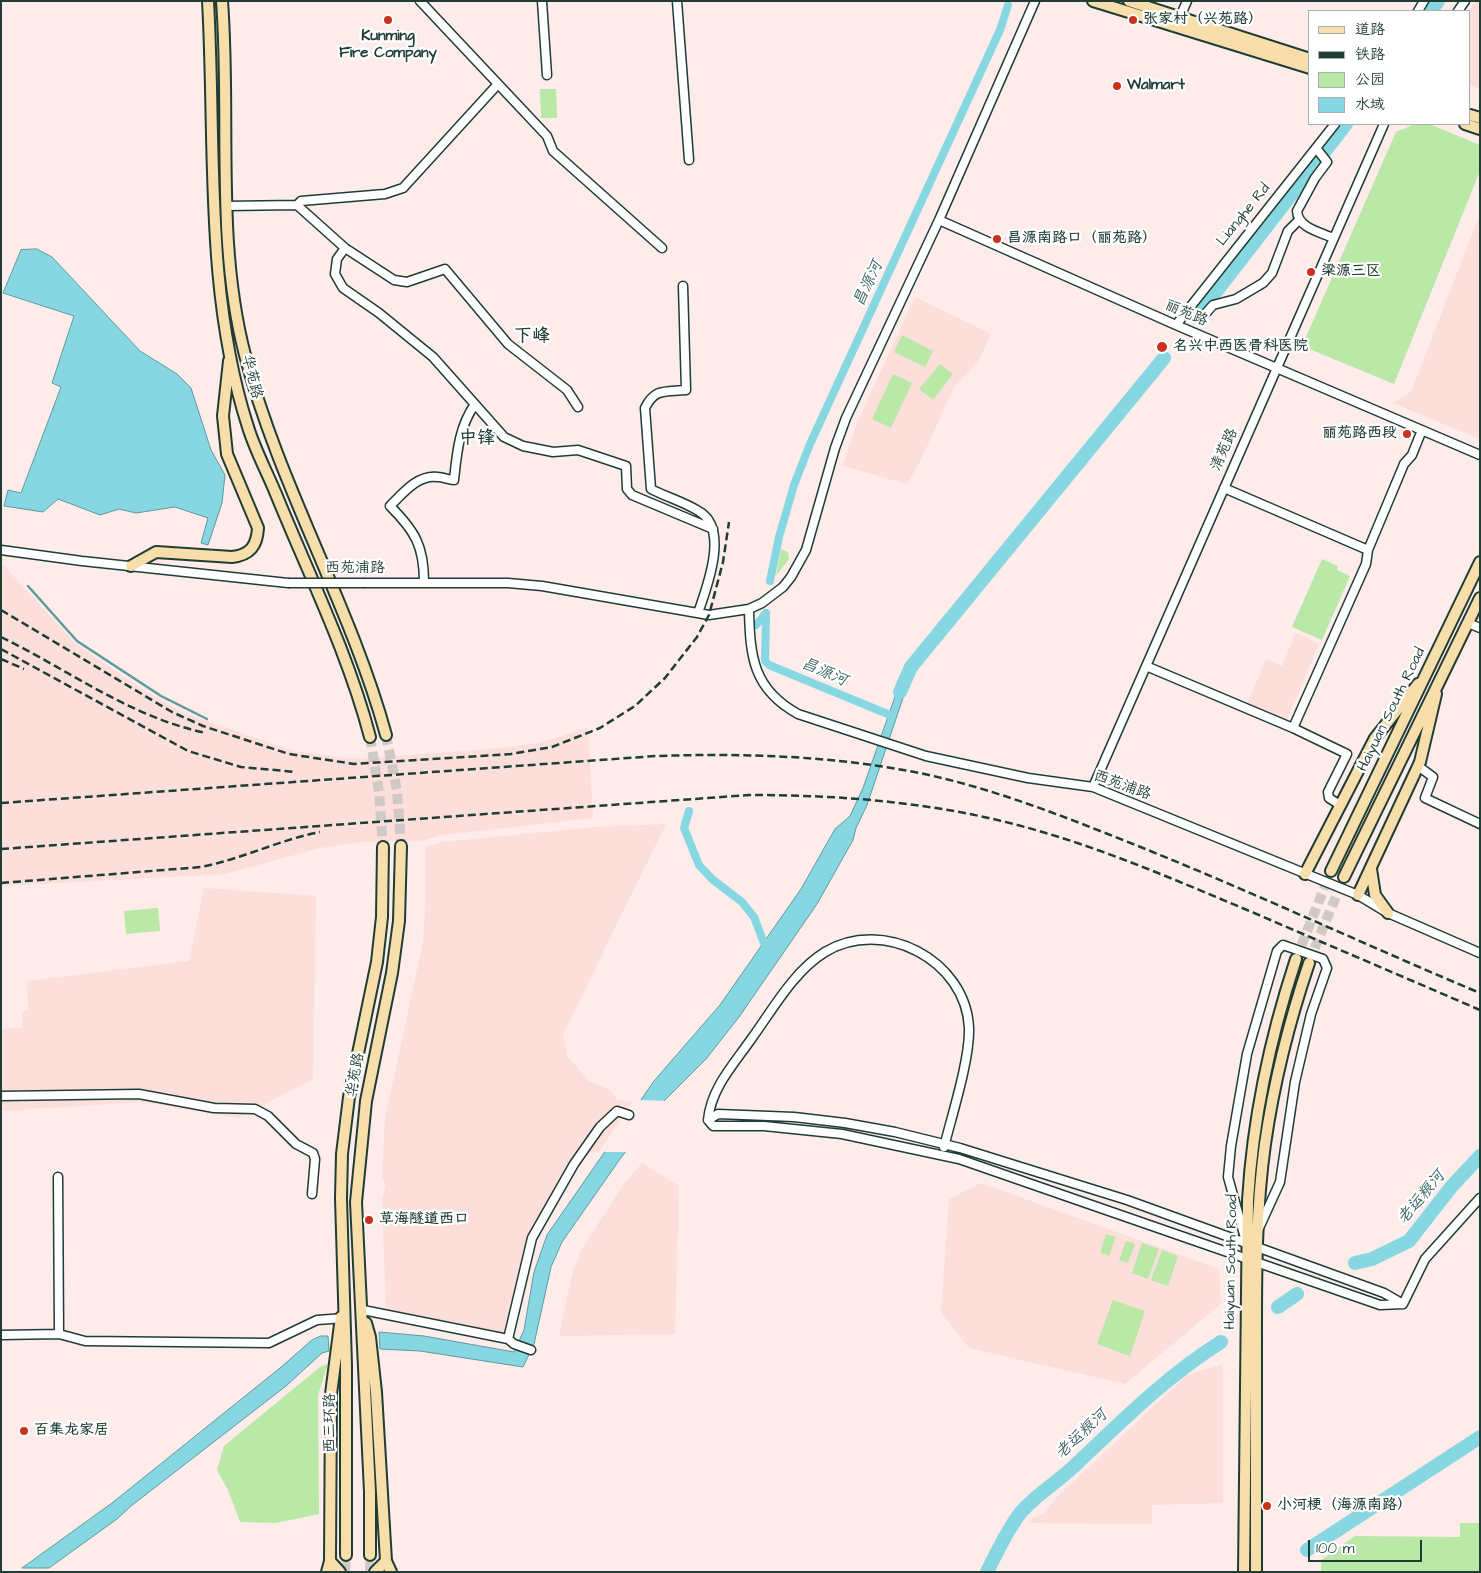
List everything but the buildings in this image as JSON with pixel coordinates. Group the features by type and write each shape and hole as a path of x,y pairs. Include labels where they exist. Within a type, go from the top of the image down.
{"main road":[{"name":"华苑路","path":"208,1 217,244 222,306 230,353 248,428 341,647 360,701 370,737"},
{"name":"华苑路","path":"222,1 226,43 226,206 235,304 245,354 265,423 357,644 386,735"},
{"path":"1093,1 1308,67"},
{"path":"1129,1 1308,58"},
{"path":"1468,125 1480,129"},
{"path":"131,566 156,552 232,557 243,556 252,550 257,541 258,528 227,454 223,431 230,353"},
{"name":"Haiyuan South Road","path":"1331,872 1480,562"},
{"name":"Haiyuan South Road","path":"1344,877 1480,598"},
{"path":"1305,874 1375,738 1429,669"},
{"path":"1358,895 1418,766 1441,675"},
{"name":"华苑路","path":"362,1310 357,1246 359,1157 375,1050 392,973 399,920 401,846"},
{"name":"华苑路","path":"343,1318 342,1154 349,1097 377,962 382,917 383,847"},
{"path":"1371,868 1375,895 1388,913"},
{"name":"Haiyuan South Road","path":"1244,1572 1252,1246 1250,1159 1258,1100 1272,1037 1296,959"},
{"name":"Haiyuan South Road","path":"1252,1246 1257,1232 1261,1180 1271,1107 1287,1032 1309,963"},
{"name":"Haiyuan South Road","path":"1251,1261 1256,1572"},
{"path":"362,1310 370,1555"},
{"path":"362,1310 370,1337 376,1392 384,1567"},
{"path":"340,1572 329,1568 331,1394 343,1318"},
{"name":"西三环路","path":"343,1318 346,1555"},
{"path":"376,1572 384,1567"},
{"path":"384,1567 391,1572"}],"street":[{"path":"420,1 547,136 553,151 662,248"},
{"path":"542,1 547,75"},
{"path":"678,1 689,160"},
{"path":"749,609 782,587 800,564 846,418 939,220 1035,1"},
{"path":"1180,17 1186,1"},
{"path":"297,205 301,200 385,194 403,188 498,84"},
{"name":"Lianghe Rd","path":"1176,325 1334,125"},
{"name":"清苑路","path":"1093,787 1384,125"},
{"path":"1316,148 1328,162 1315,178 1297,211 1299,220 1333,238"},
{"path":"1304,164 1315,178"},
{"path":"226,206 297,205 345,248 394,280 408,282 446,269 508,344 567,390 578,408"},
{"name":"丽苑路","path":"939,220 1176,325 1480,455"},
{"path":"1206,313 1213,305 1236,299 1263,282 1272,273 1288,231 1299,220"},
{"path":"345,248 337,259 335,274 343,288 379,313 433,357 504,438 523,446 553,452 578,450 626,466 628,489 632,495 713,529"},
{"path":"683,286 686,390 656,393 650,398 645,408 650,489 701,512 713,529 715,540 713,555 698,612"},
{"path":"424,582 424,564 421,549 410,526 390,506 413,484 424,478 437,476 454,480 460,436 466,416 475,404"},
{"path":"1294,728 1366,564 1368,550 1404,464 1412,455 1422,430"},
{"path":"1224,488 1368,550"},
{"name":"西苑浦路","path":"1,550 288,583 508,583 542,586 709,615 749,609 753,661 759,676 769,693 782,706 798,714 896,748 1028,778 1093,787 1358,895 1388,913 1480,953"},
{"path":"1468,622 1480,628"},
{"path":"1146,666 1294,728 1347,754 1328,792 1331,800 1340,805"},
{"path":"1418,766 1433,777 1425,798 1480,824"},
{"path":"942,1155 968,1048 969,1027 965,1008 958,990 935,962 914,949 886,940 866,940 838,946 808,965 722,1081 710,1105 708,1120 713,1126 764,1126 842,1134 942,1155 988,1169 1380,1305 1403,1304"},
{"path":"1252,1246 1228,1177 1231,1146 1253,1029 1277,951 1284,945 1323,959 1326,968 1311,1014 1294,1082 1280,1182 1257,1232"},
{"path":"1,1096 139,1094 214,1108 255,1109 268,1116 296,1144 313,1153 315,1159 312,1194"},
{"path":"511,1342 532,1238 574,1164 600,1127 616,1111 629,1116"},
{"path":"708,1120 718,1114 794,1117 870,1127 945,1144 1127,1200 1384,1293 1403,1304"},
{"path":"58,1176 59,1334"},
{"path":"1403,1304 1428,1254 1480,1198"},
{"path":"362,1310 373,1310 404,1319 511,1342 531,1350"},
{"path":"1,1335 59,1334 85,1341 269,1344 317,1320 343,1318"}],"shaded area":[{"path":"1475,1 1480,1 1480,89 1471,85 1470,10"},
{"path":"1480,214 1480,439 1393,403 1411,392"},
{"path":"915,297 991,334 979,361 954,387 919,464 907,484 843,466 857,423"},
{"path":"1,566 4,566 76,644 139,687 183,713 295,751 350,759 481,750 539,743 588,728 593,818 443,835 421,841 361,842 320,848 225,874 1,886"},
{"path":"1296,633 1319,644 1286,721 1247,704 1266,659 1282,666"},
{"path":"666,824 563,1034 567,1056 589,1081 609,1089 617,1100 632,1102 599,1152 581,1153 533,1236 509,1333 496,1335 386,1311 382,1199 386,1185 382,1176 385,1119 423,942 426,896 426,847 443,842 596,827"},
{"path":"204,888 316,896 313,1079 239,1118 142,1102 1,1111 1,1029 22,1028 22,1012 28,1010 27,981 189,961"},
{"path":"642,1163 679,1186 675,1334 559,1336 572,1275 581,1250 623,1185"},
{"path":"981,1183 1219,1269 1221,1304 1125,1384 969,1348 941,1313 949,1199"},
{"path":"1223,1364 1223,1503 1152,1505 1152,1524 1028,1523 1033,1518 1043,1514 1057,1497 1187,1375"}],"green space":[{"path":"540,89 556,89 557,118 541,118"},
{"path":"1413,125 1431,125 1480,145 1480,171 1394,384 1302,346 1396,132"},
{"path":"902,335 933,351 925,367 894,352"},
{"path":"940,364 953,374 933,400 919,389"},
{"path":"893,374 912,383 891,428 872,419"},
{"path":"781,549 788,552 789,559 776,576"},
{"path":"1322,559 1338,566 1337,570 1350,576 1322,640 1292,627"},
{"path":"158,908 160,931 126,934 124,911"},
{"path":"1106,1234 1116,1237 1109,1256 1100,1253"},
{"path":"1126,1241 1135,1244 1128,1263 1119,1260"},
{"path":"1142,1243 1159,1249 1148,1279 1132,1273"},
{"path":"1162,1250 1178,1256 1168,1286 1151,1280"},
{"path":"1113,1300 1145,1311 1130,1356 1097,1344"},
{"path":"328,1364 318,1395 319,1514 276,1523 240,1522 228,1490 217,1470 224,1446 320,1367"},
{"path":"1460,1523 1480,1523 1480,1572 1321,1572 1321,1560 1355,1536 1460,1537"}],"water":[{"path":"37,249 52,257 140,351 177,374 191,388 211,450 225,475 222,503 208,545 201,543 208,518 175,507 136,513 119,509 100,515 58,499 43,512 4,506 8,490 21,493 61,387 52,383 74,316 3,293 21,250"},
{"path":"903,675 910,677 867,805 856,828 853,840 817,904 739,1017 706,1059 664,1101 620,1159 562,1242 551,1267 534,1344 523,1367 420,1351 380,1349 379,1332 424,1336 514,1352 524,1330 534,1272 547,1235 654,1081 720,1005 801,889 835,829 850,816 863,788"},
{"path":"321,1336 328,1336 329,1351 322,1353 286,1386 131,1506 117,1519 49,1568 22,1568 112,1503 312,1340"}],"pier":[{"path":"639,1100 668,1101 628,1152 604,1152"}],"waterway":[{"path":"1432,10 1438,1"},
{"name":"昌源河","path":"770,581 779,537 794,485 810,444 1000,30 1008,5"},
{"path":"1198,315 1345,125"},
{"path":"900,692 911,667 1164,358"},
{"path":"28,586 77,641 161,696 207,719"},
{"name":"昌源河","path":"766,613 765,661 769,665 890,715"},
{"path":"756,625 766,613"},
{"path":"689,811 684,828 699,865 712,879 742,902 754,917 767,951"},
{"name":"老运粮河","path":"1355,1263 1372,1259 1409,1241 1452,1186 1480,1156"},
{"name":"老运粮河","path":"1278,1307 1297,1294"},
{"name":"老运粮河","path":"987,1572 1011,1526 1026,1506 1070,1470 1181,1370 1221,1342"},
{"name":"老运粮河","path":"1307,1550 1480,1437"}],"tunnel":[{"path":"386,735 397,791 401,846"},
{"path":"370,737 379,792 383,847"},
{"path":"1296,959 1331,871"},
{"path":"1309,962 1344,877"},
{"path":"345,1572 346,1555"},
{"path":"370,1555 370,1572"}],"railway":[{"path":"1,610 172,712 203,726 289,754 354,764 511,754 552,747 600,728 635,706 665,678 697,637 709,615 723,562 729,522"},
{"path":"1,637 100,691 151,716 178,726 206,733"},
{"path":"1,649 188,751 241,767 296,772"},
{"path":"1,659 24,669"},
{"path":"1,803 656,756 794,757 861,764 954,781 1052,812 1213,877 1480,993"},
{"path":"1,849 749,795 786,795 895,802 1003,821 1095,849 1205,892 1480,1010"},
{"path":"1,883 201,867 320,832"}],"place":[{"name":"Kunming Fire Company","path":"388,20"},
{"name":"张家村（兴苑路）","path":"1133,20"},
{"name":"Walmart","path":"1117,86"},
{"name":"昌源南路口（丽苑路）","path":"997,239"},
{"name":"梁源三区","path":"1311,272"},
{"name":"名兴中西医骨科医院","path":"1162,347"},
{"name":"丽苑路西段","path":"1407,434"},
{"name":"草海隧道西口","path":"369,1220"},
{"name":"百集龙家居","path":"24,1431"},
{"name":"小河梗（海源南路）","path":"1267,1506"}],"district":[{"name":"下峰","path":"532,337"},
{"name":"中锋","path":"477,439"}]}
